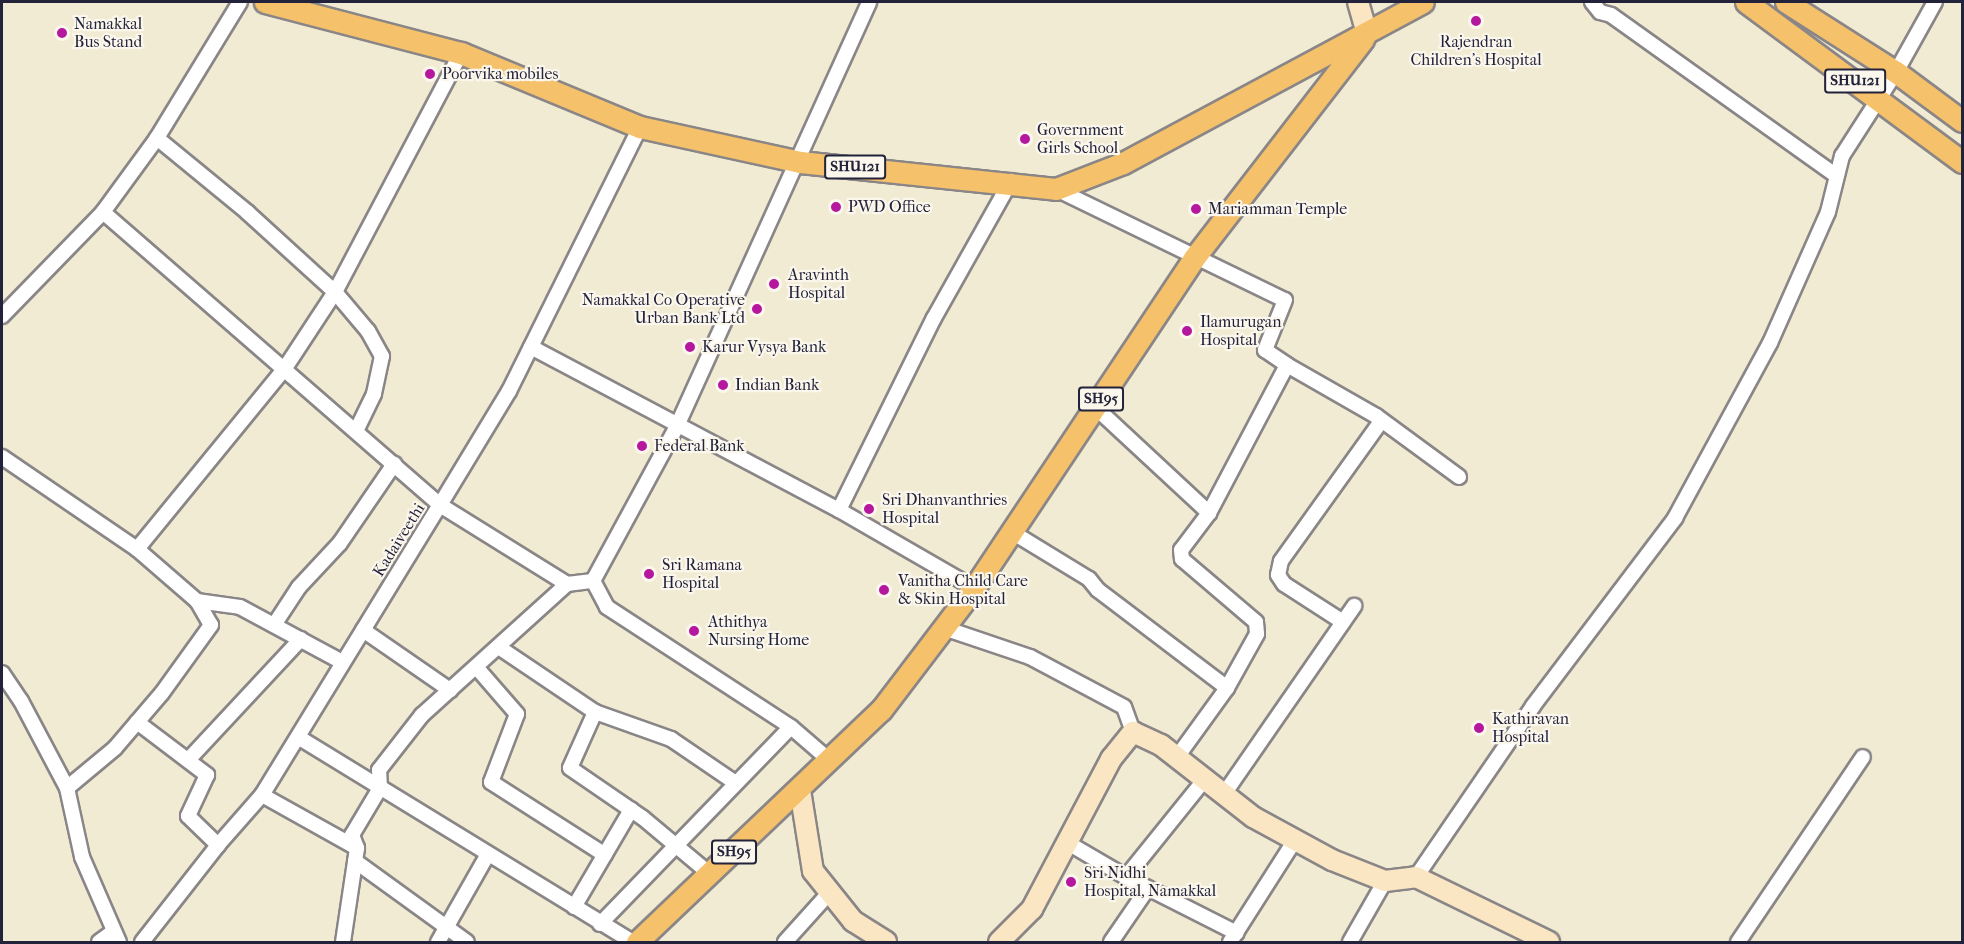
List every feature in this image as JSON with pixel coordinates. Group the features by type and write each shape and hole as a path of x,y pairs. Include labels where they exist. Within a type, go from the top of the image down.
{"main road":[{"name":"SHU121","path":"265,2 461,53 640,127 800,162 1011,181 1056,189"},
{"path":"1056,189 1123,163 1423,2"},
{"name":"SHU121","path":"1746,2 1962,162"},
{"name":"SHU121","path":"1786,2 1896,72 1962,121"},
{"name":"SH95","path":"636,942 800,790 828,759 881,710 974,588 1194,258 1367,33"}],"street":[{"path":"2,316 103,212 157,138 240,2"},
{"path":"593,581 677,426 800,162 869,2"},
{"path":"1358,2 1367,33"},
{"path":"1592,2 1600,12 1611,15 1837,176"},
{"path":"1416,877 1533,706 1675,518 1770,343 1828,212 1842,156 1896,72 1935,2"},
{"path":"137,549 285,368 335,292 461,53"},
{"name":"Kadaiveethi","path":"142,942 218,844 262,795 440,505 531,347 640,127"},
{"path":"157,138 247,212 335,292 368,331 382,356 374,394 356,431"},
{"path":"839,510 934,318 1011,181"},
{"path":"1056,189 1194,258 1285,300 1265,350 1287,366 1323,382 1382,420 1459,477"},
{"path":"103,212 440,505 567,585"},
{"path":"531,347 839,510 974,588"},
{"path":"1177,757 1227,688 1257,634 1256,622 1182,559 1181,550 1209,513 1287,366"},
{"path":"1095,407 1209,513"},
{"path":"1343,622 1284,584 1278,575 1281,561 1382,420"},
{"path":"2,457 137,549 197,601 210,625 115,748 67,788"},
{"path":"274,625 299,587 340,543 394,464"},
{"path":"1012,532 1089,579 1098,590 1227,688"},
{"path":"343,942 356,855 352,835 380,788 379,770 422,715 500,648 567,585 593,581"},
{"path":"593,581 607,607 791,727 828,759"},
{"path":"197,601 240,607 342,662"},
{"path":"1224,794 1354,606"},
{"path":"944,628 1030,657 1124,707 1133,732 1177,757 1253,817 1295,840 1385,881 1416,877 1549,942"},
{"path":"363,630 450,690"},
{"path":"189,759 301,639"},
{"path":"500,648 595,712 671,739 734,782"},
{"path":"477,668 517,714 491,782 605,855"},
{"path":"2,673 21,701 67,788 82,857 116,937 99,942"},
{"path":"595,712 570,768 631,810 710,874"},
{"path":"137,722 189,759 207,775 188,816 218,844"},
{"path":"600,924 734,782 791,727"},
{"path":"999,942 1032,909 1111,759 1133,732"},
{"path":"298,737 632,942"},
{"path":"1738,942 1863,757"},
{"path":"1126,877 1205,779"},
{"path":"800,790 813,871 853,921 886,942"},
{"path":"262,795 356,855 467,942"},
{"path":"574,907 631,810"},
{"path":"1068,843 1234,938 1295,840"},
{"path":"438,942 445,926 488,854"},
{"path":"1350,942 1385,881"},
{"path":"1111,942 1148,888"},
{"path":"785,942 830,892"}],"place":[{"name":"Rajendran Children's Hospital","path":"1476,21"},
{"name":"Namakkal Bus Stand","path":"62,33"},
{"name":"Poorvika mobiles","path":"430,74"},
{"name":"Government Girls School","path":"1025,139"},
{"name":"PWD Office","path":"836,207"},
{"name":"Mariamman Temple","path":"1196,209"},
{"name":"Aravinth Hospital","path":"774,284"},
{"name":"Namakkal Co Operative Urban Bank Ltd","path":"757,309"},
{"name":"Ilamurugan Hospital","path":"1187,331"},
{"name":"Karur Vysya Bank","path":"690,347"},
{"name":"Indian Bank","path":"723,385"},
{"name":"Federal Bank","path":"642,446"},
{"name":"Sri Dhanvanthries Hospital","path":"869,509"},
{"name":"Sri Ramana Hospital","path":"649,574"},
{"name":"Vanitha Child Care & Skin Hospital","path":"884,590"},
{"name":"Athithya Nursing Home","path":"694,631"},
{"name":"Kathiravan Hospital","path":"1479,728"},
{"name":"Sri Nidhi Hospital, Namakkal","path":"1071,882"}]}
